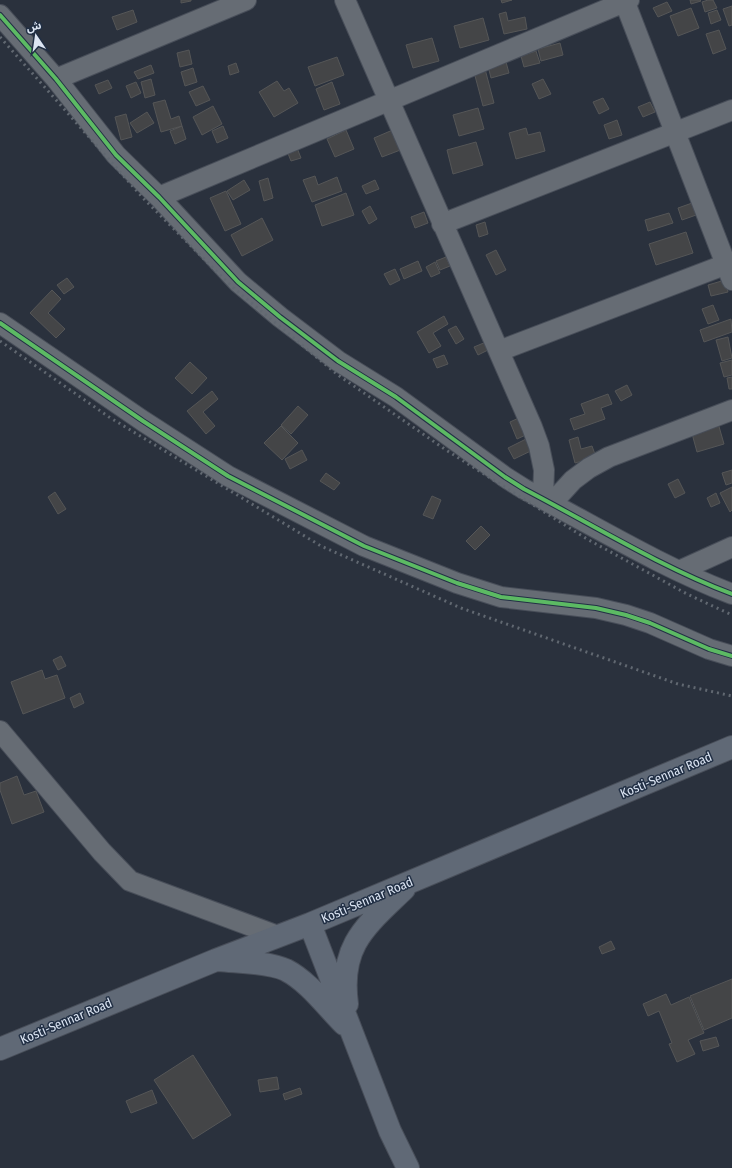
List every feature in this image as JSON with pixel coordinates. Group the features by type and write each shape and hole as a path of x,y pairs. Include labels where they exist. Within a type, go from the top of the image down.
{"highway":[{"name":"Kosti-Sennar Road","path":"0,1049 216,960 310,924 732,747"},
{"path":"351,1031 345,976 349,955 359,935 414,880"},
{"path":"310,924 390,1131 408,1168"},
{"path":"216,960 265,965 285,970 303,983 351,1031"}],"street":[{"path":"56,79 246,0"},
{"path":"345,0 388,101 499,351 539,446 548,501"},
{"path":"158,197 626,1 674,131 730,269 499,351"},
{"path":"0,15 56,79 116,155 238,282 280,317 338,361 396,397 505,477 644,555 732,594"},
{"path":"442,224 674,131 732,110"},
{"path":"0,323 143,421 228,476 364,546 457,583 501,597 596,608 626,615 650,623 709,649 732,656"},
{"path":"548,501 588,468 609,457 732,410"},
{"path":"679,571 732,547"},
{"path":"0,731 102,852 130,881 278,936"}],"building":[{"path":"181,0 191,0 191,1 181,3"},
{"path":"501,0 512,0 502,3"},
{"path":"690,0 700,0 701,1 691,4"},
{"path":"713,0 717,8 705,12 702,2"},
{"path":"667,2 672,11 658,17 653,8"},
{"path":"732,6 732,25 729,26 723,9"},
{"path":"691,8 699,28 678,36 670,16"},
{"path":"133,10 137,22 117,30 112,17"},
{"path":"717,10 721,20 711,24 708,13"},
{"path":"506,12 508,21 525,17 527,29 504,34 499,14"},
{"path":"483,18 489,40 460,48 454,26"},
{"path":"719,30 726,49 713,54 706,34"},
{"path":"432,38 439,61 413,68 406,45"},
{"path":"560,43 563,55 541,61 538,49"},
{"path":"189,50 192,64 180,67 177,53"},
{"path":"536,51 540,63 524,67 521,56"},
{"path":"337,57 344,75 315,86 308,67"},
{"path":"506,62 509,73 491,78 488,66"},
{"path":"236,63 239,72 230,75 228,66"},
{"path":"151,65 154,73 138,79 134,72"},
{"path":"193,68 197,82 185,86 181,72"},
{"path":"485,69 494,103 483,106 474,72"},
{"path":"151,79 155,95 145,98 141,82"},
{"path":"543,79 551,94 539,99 532,84"},
{"path":"108,80 112,88 99,94 95,85"},
{"path":"277,81 284,91 289,88 298,103 274,117 259,92"},
{"path":"136,82 141,93 131,98 126,86"},
{"path":"332,82 340,104 324,110 316,89"},
{"path":"203,86 210,100 196,106 189,92"},
{"path":"603,98 609,109 599,114 593,102"},
{"path":"165,100 171,119 179,116 182,126 161,132 153,103"},
{"path":"650,102 655,112 643,117 638,107"},
{"path":"213,106 222,124 202,135 193,117"},
{"path":"478,108 484,129 459,136 453,115"},
{"path":"147,112 154,123 137,133 130,123"},
{"path":"126,114 132,137 121,140 115,117"},
{"path":"617,120 622,135 609,139 604,125"},
{"path":"182,126 186,139 175,144 170,131"},
{"path":"223,126 228,138 217,143 212,131"},
{"path":"526,128 528,135 540,132 545,151 516,159 509,133"},
{"path":"395,129 403,149 382,157 374,138"},
{"path":"346,130 354,149 335,157 327,139"},
{"path":"476,142 483,165 453,174 447,150"},
{"path":"297,148 301,158 291,161 287,151"},
{"path":"315,176 318,185 337,177 342,191 312,202 303,180"},
{"path":"268,178 273,198 264,201 259,181"},
{"path":"244,180 250,190 233,200 227,191"},
{"path":"375,180 379,189 366,194 362,186"},
{"path":"226,191 241,224 225,231 210,198"},
{"path":"346,193 354,215 322,226 315,205"},
{"path":"695,202 699,214 682,220 678,208"},
{"path":"370,206 377,219 369,224 362,211"},
{"path":"424,212 428,223 415,228 411,217"},
{"path":"669,213 673,223 648,231 645,220"},
{"path":"262,218 273,240 242,256 231,235"},
{"path":"485,222 488,234 479,237 476,225"},
{"path":"686,232 693,253 656,265 649,244"},
{"path":"496,250 506,270 496,275 486,255"},
{"path":"446,257 450,266 440,270 436,261"},
{"path":"418,261 422,271 404,279 400,269"},
{"path":"435,262 440,273 431,277 426,267"},
{"path":"395,269 400,280 390,285 384,274"},
{"path":"67,278 74,287 64,294 57,285"},
{"path":"725,280 728,292 711,296 708,285"},
{"path":"52,290 61,299 48,313 65,329 56,338 30,313"},
{"path":"713,305 719,320 708,324 702,309"},
{"path":"444,316 448,324 433,333 441,346 429,353 417,332"},
{"path":"731,319 732,332 704,342 700,330"},
{"path":"456,326 464,339 456,344 448,330"},
{"path":"728,337 732,358 722,361 716,340"},
{"path":"486,342 490,349 478,355 474,347"},
{"path":"444,355 448,364 437,368 433,359"},
{"path":"732,360 732,375 724,377 720,363"},
{"path":"190,362 207,378 192,394 175,378"},
{"path":"732,377 732,389 729,389 727,378"},
{"path":"627,385 632,395 621,401 615,391"},
{"path":"212,391 218,399 203,412 215,426 206,434 187,411"},
{"path":"608,394 612,404 601,408 605,419 574,430 570,419 585,414 581,404"},
{"path":"298,406 308,415 291,434 281,425"},
{"path":"523,416 530,433 517,439 510,422"},
{"path":"718,423 724,444 697,452 691,430"},
{"path":"281,426 298,443 282,460 264,443"},
{"path":"532,436 537,448 514,459 508,448"},
{"path":"578,437 581,449 592,446 596,457 575,463 569,440"},
{"path":"302,450 307,460 290,469 285,459"},
{"path":"732,470 732,483 726,485 722,473"},
{"path":"326,473 340,483 334,490 320,481"},
{"path":"678,479 685,493 675,498 668,484"},
{"path":"732,487 732,510 730,512 720,493"},
{"path":"55,492 66,509 58,514 48,497"},
{"path":"716,493 720,503 711,507 707,498"},
{"path":"432,496 441,500 433,519 423,515"},
{"path":"481,526 490,535 475,550 466,541"},
{"path":"61,656 66,666 58,670 53,660"},
{"path":"42,670 45,679 57,675 65,698 23,714 11,682"},
{"path":"80,693 84,703 74,708 70,698"},
{"path":"17,776 24,795 36,791 44,812 12,824 0,790 0,783"},
{"path":"611,941 615,949 602,954 599,947"},
{"path":"732,979 732,1018 704,1030 690,996"},
{"path":"666,994 671,1005 689,997 704,1033 688,1040 695,1054 677,1062 669,1044 672,1043 659,1011 648,1016 643,1004"},
{"path":"716,1037 719,1046 703,1051 700,1041"},
{"path":"193,1055 231,1115 193,1139 154,1080"},
{"path":"277,1077 279,1089 260,1092 258,1080"},
{"path":"300,1088 302,1094 285,1100 283,1094"},
{"path":"152,1090 157,1103 131,1113 126,1101"}],"railway":[{"path":"0,37 145,200 231,286 338,375 446,450 587,539 687,594 732,615"},
{"path":"0,341 109,417 321,546 461,608 678,684 732,696"}],"cycle path":[{"path":"0,15 56,79 116,155 159,197 238,282 280,317 338,361 396,397 505,477 524,489 652,558 732,594"},
{"path":"0,323 143,421 228,476 364,546 457,583 501,597 596,608 626,615 650,623 709,649 732,656"}]}
